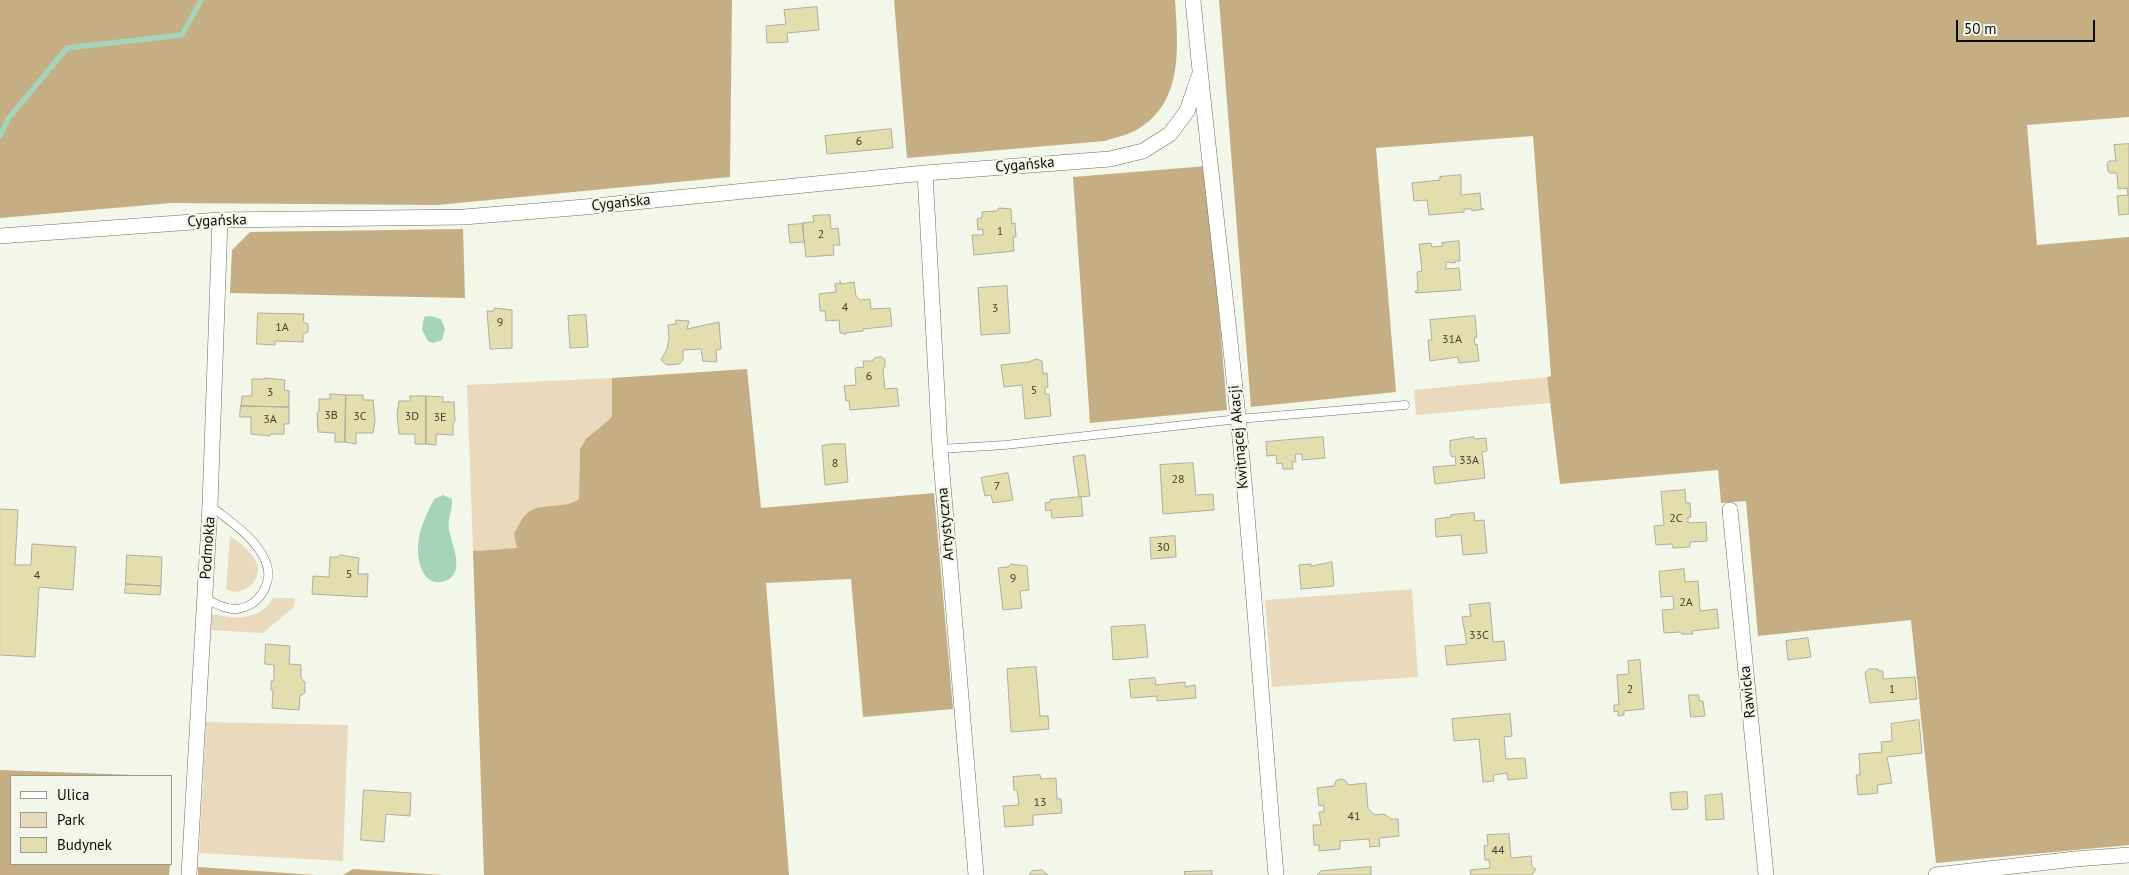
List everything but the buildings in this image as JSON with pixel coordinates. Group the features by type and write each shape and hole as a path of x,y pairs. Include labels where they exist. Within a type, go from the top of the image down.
{"street":[{"name":"Kwitnącej Akacji","path":"1193,0 1199,76 1210,158 1238,419 1276,875"},
{"name":"Cygańska","path":"0,236 220,220 464,217 585,207 925,173 1110,159 1143,151 1170,134 1187,111 1199,76"},
{"name":"Artystyczna","path":"925,173 940,449 976,875"},
{"name":"Podmokła","path":"189,875 210,505 220,220"},
{"name":"Rawicka","path":"1730,510 1766,875"},
{"path":"1936,875 2075,859 2129,855"}],"lane":[{"path":"940,449 1005,445 1238,419 1405,404"},
{"path":"205,598 220,606 236,609 247,606 264,591 269,573 266,560 256,544 210,505"}],"green space":[{"path":"1547,377 1550,403 1416,415 1414,390"},
{"path":"612,378 612,417 596,430 580,449 579,499 572,504 552,506 517,548 473,551 467,385"},
{"path":"230,536 246,548 257,564 257,577 244,590 232,591 226,589"},
{"path":"1412,589 1418,677 1272,687 1265,600"},
{"path":"273,598 295,598 294,607 263,633 211,630 212,614 238,617 254,614 261,611"},
{"path":"206,722 348,725 343,861 199,853"}],"shaded area":[{"path":"0,0 732,0 730,177 437,205 171,203 0,218"},
{"path":"894,0 1175,0 1177,54 1171,88 1164,104 1153,118 1134,131 1105,141 907,158"},
{"path":"1219,0 2129,0 2129,117 2027,125 2037,245 2129,237 2129,845 1936,863 1911,620 1758,636 1746,501 1721,503 1718,470 1560,484 1547,377 1551,376 1533,136 1376,148 1396,392 1251,407"},
{"path":"1207,166 1227,410 1090,423 1073,177"},
{"path":"463,229 465,298 230,293 232,250 250,232"},
{"path":"430,316 441,319 445,329 442,340 433,343 428,341 422,330 424,317"},
{"path":"747,369 761,508 934,493 953,709 863,717 851,579 766,583 789,875 484,875 473,551 517,548 514,534 527,513 542,507 567,504 579,499 580,449 586,439 612,417 612,378"},
{"path":"443,495 452,499 449,525 455,552 456,569 454,574 447,580 435,582 427,577 421,569 418,546 422,525 434,499"},
{"path":"0,770 135,775 10,775 10,865 170,865 169,875 0,875"},
{"path":"198,867 316,875 198,875"},
{"path":"353,869 444,875 343,875"}],"waterway":[{"path":"0,136 8,119 67,48 182,35 201,0"}]}
